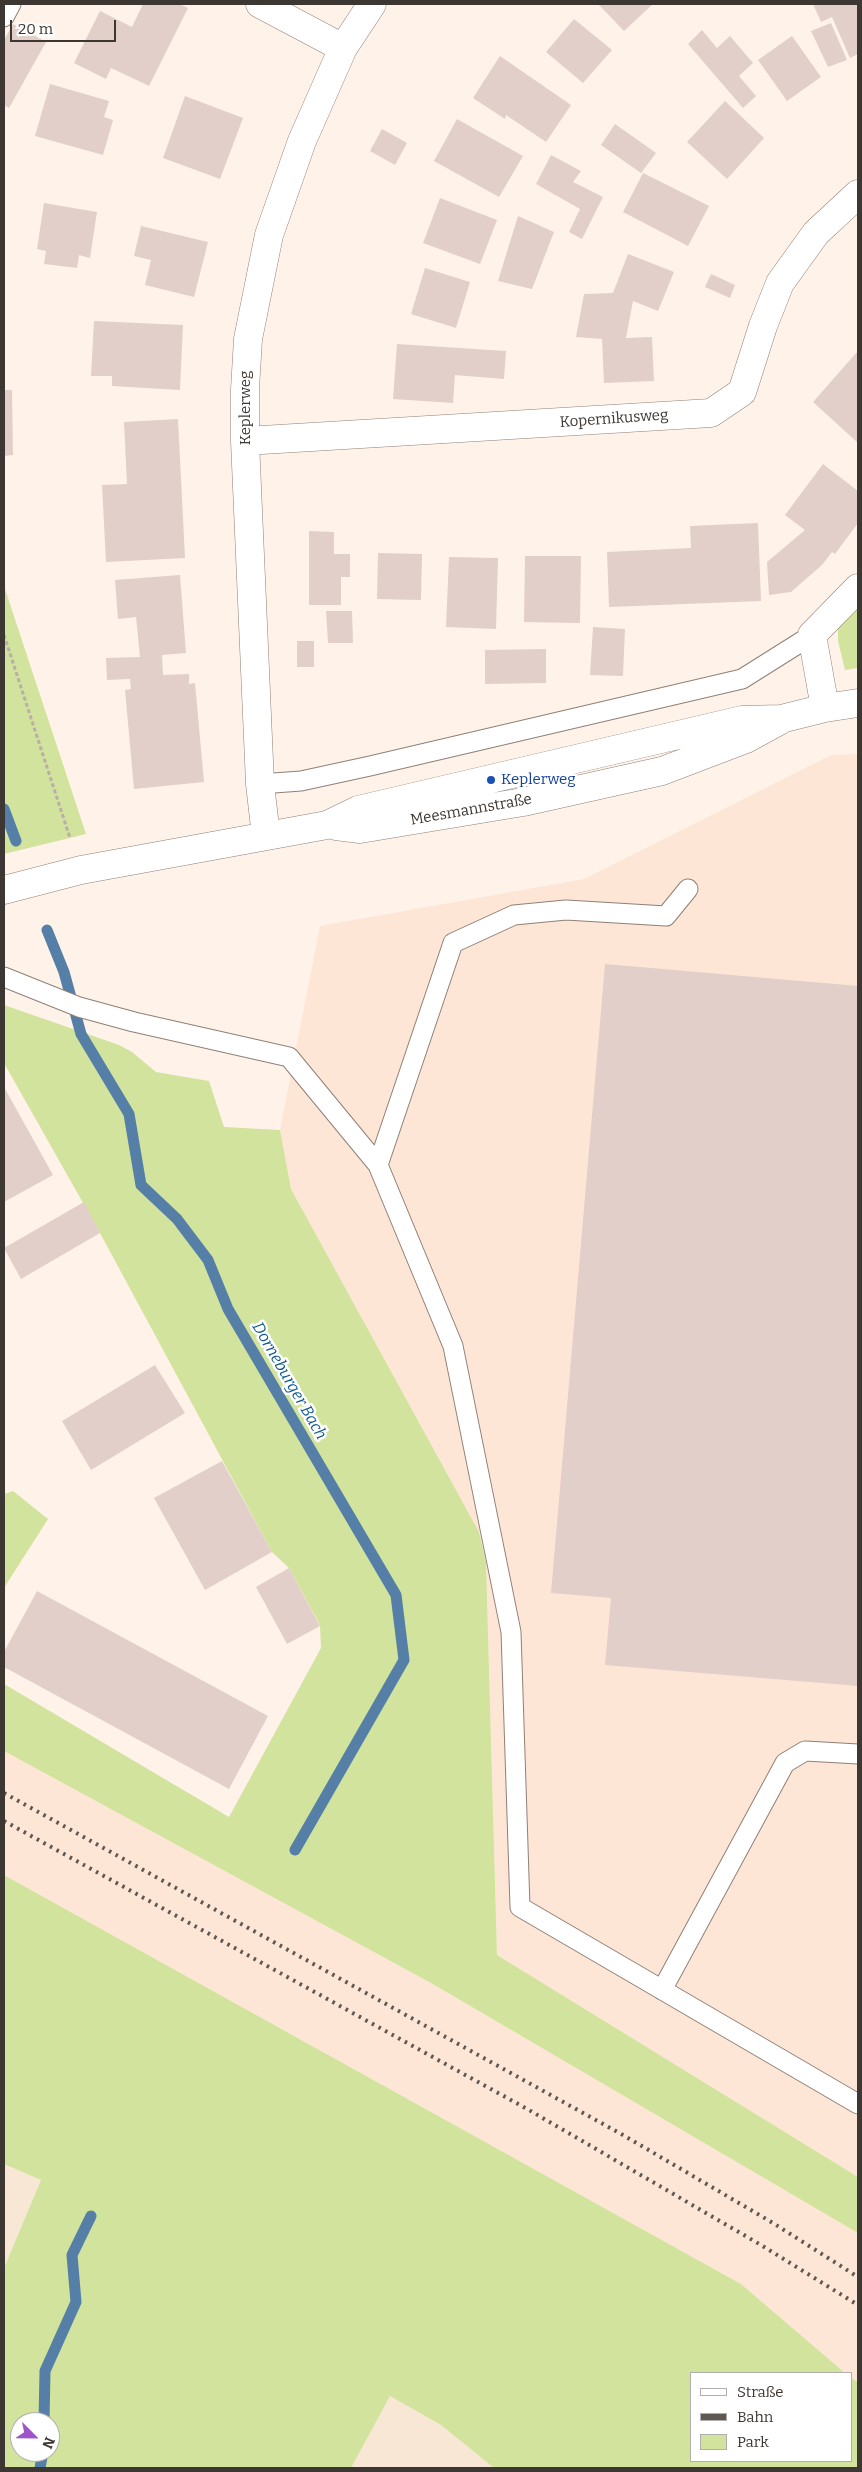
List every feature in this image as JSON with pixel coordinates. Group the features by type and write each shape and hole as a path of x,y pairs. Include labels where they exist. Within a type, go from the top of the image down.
{"street":[{"path":"260,4 344,48"},
{"name":"Keplerweg","path":"266,836 260,784 245,441 245,389 248,339 269,235 302,141 344,48 372,4"},
{"name":"Kopernikusweg","path":"245,441 711,412 742,392 763,326 780,283 816,233 858,194"},
{"path":"825,708 812,635 858,588"},
{"name":"Meesmannstraße","path":"4,890 81,870 327,825 358,810 742,720 781,720 825,708 858,703"}],"lane":[{"path":"4,17 11,4"},
{"path":"260,784 301,781 370,766 742,679 812,635"},
{"path":"378,1165 453,943 514,915 566,910 666,916 688,889"},
{"path":"7,980 79,1007 134,1022 289,1057 378,1165 453,1346 511,1632 520,1906 858,2104"},
{"path":"662,1990 785,1763 805,1751 858,1754"}],"path":[{"path":"4,635 81,870"}],"shaded area":[{"path":"858,754 858,2177 497,1955 486,1562 479,1532 291,1189 280,1130 320,926 584,879 831,755"},
{"path":"4,1751 431,1983 858,2233 858,2382 852,2379 852,2372 844,2372 741,2284 4,1875"},
{"path":"4,2164 41,2180 4,2268"},
{"path":"390,2396 441,2425 494,2468 351,2468"}],"green space":[{"path":"4,586 86,834 4,854"},
{"path":"858,601 858,668 845,670 838,641 838,626"},
{"path":"4,1005 119,1045 132,1052 156,1072 209,1081 224,1127 280,1130 291,1189 479,1532 486,1562 497,1955 858,2177 858,2233 431,1983 4,1751 4,1684 229,1817 321,1648 320,1625 289,1568 272,1552 100,1233 4,1063"},
{"path":"13,1491 48,1519 4,1588 4,1494"},
{"path":"4,1875 741,2284 844,2372 690,2372 690,2462 852,2462 852,2379 858,2382 858,2468 494,2468 441,2425 390,2396 351,2468 4,2468 4,2268 41,2180 4,2164"}],"building":[{"path":"143,4 179,4 188,8 149,86 111,68 106,79 74,63 100,11 132,27"},
{"path":"598,4 653,4 624,31"},
{"path":"813,4 858,4 858,54 850,58 832,17 821,22"},
{"path":"574,19 612,50 583,83 546,52"},
{"path":"831,23 847,60 828,67 811,31"},
{"path":"13,24 46,42 9,108 4,105 4,40"},
{"path":"702,30 717,48 730,36 753,63 739,76 756,96 743,108 688,44"},
{"path":"792,36 821,77 787,101 758,60"},
{"path":"500,56 571,105 546,142 506,115 505,119 473,98"},
{"path":"50,84 109,101 104,117 113,120 103,155 35,136"},
{"path":"185,96 243,118 220,179 163,158"},
{"path":"725,101 764,138 727,179 687,142"},
{"path":"457,119 523,156 499,197 434,161"},
{"path":"615,124 656,153 641,173 601,145"},
{"path":"382,129 407,143 395,165 370,151"},
{"path":"551,155 581,171 573,182 603,197 582,239 569,232 580,209 536,184"},
{"path":"643,173 709,206 688,246 623,212"},
{"path":"440,198 497,220 480,264 423,243"},
{"path":"44,203 97,212 90,258 79,255 77,268 44,264 46,251 37,249"},
{"path":"518,216 554,232 532,289 498,281"},
{"path":"141,226 208,242 194,297 145,285 151,260 134,256"},
{"path":"628,254 674,272 658,311 633,301 626,338 652,337 654,381 604,383 602,339 576,337 584,294 613,293"},
{"path":"425,268 470,282 456,328 411,314"},
{"path":"711,274 735,285 730,298 705,287"},
{"path":"94,321 183,325 180,390 112,386 112,376 91,376"},
{"path":"397,344 506,351 504,379 455,375 453,403 393,399"},
{"path":"858,351 858,443 813,402"},
{"path":"4,390 12,390 13,455 4,456"},
{"path":"178,419 185,558 106,562 102,485 127,484 124,422"},
{"path":"823,464 858,491 858,523 835,554 832,552 822,565 791,592 769,595 767,562 805,530 785,515"},
{"path":"758,523 761,601 609,607 607,552 691,548 690,526"},
{"path":"309,531 334,532 334,554 350,554 350,577 341,577 341,605 309,605"},
{"path":"378,553 422,554 421,600 377,599"},
{"path":"525,556 581,556 580,623 524,622"},
{"path":"449,557 498,558 496,629 446,627"},
{"path":"180,575 186,653 162,655 163,675 189,674 189,684 195,683 204,782 134,789 125,690 131,689 130,679 107,680 106,658 140,657 136,617 118,619 115,580"},
{"path":"326,611 352,611 353,643 328,643"},
{"path":"593,627 625,629 623,676 590,675"},
{"path":"297,641 314,641 314,667 297,667"},
{"path":"546,649 546,683 485,684 485,650"},
{"path":"605,964 858,986 858,1686 605,1665 611,1598 551,1593"},
{"path":"4,1087 53,1175 4,1202"},
{"path":"84,1202 100,1233 21,1279 4,1248"},
{"path":"155,1365 185,1413 91,1470 62,1421"},
{"path":"222,1461 272,1552 205,1590 154,1498"},
{"path":"289,1568 320,1626 287,1644 256,1587"},
{"path":"37,1591 268,1716 229,1789 4,1667 4,1652"}],"waterway":[{"name":"Dorneburger Bach","path":"4,809 16,841"},
{"name":"Dorneburger Bach","path":"47,930 64,972 81,1034 129,1114 141,1185 177,1219 208,1260 228,1309 396,1595 404,1660 295,1850"},
{"name":"Dorneburger Bach","path":"44,2412 45,2371 76,2302 72,2255 91,2216"},
{"name":"Dorneburger Bach","path":"40,2468 41,2462"}],"railway":[{"path":"4,1793 623,2135 773,2223 858,2277"},
{"path":"4,1821 529,2110 761,2245 858,2305"}],"place":[{"name":"Keplerweg","path":"491,780"}]}
